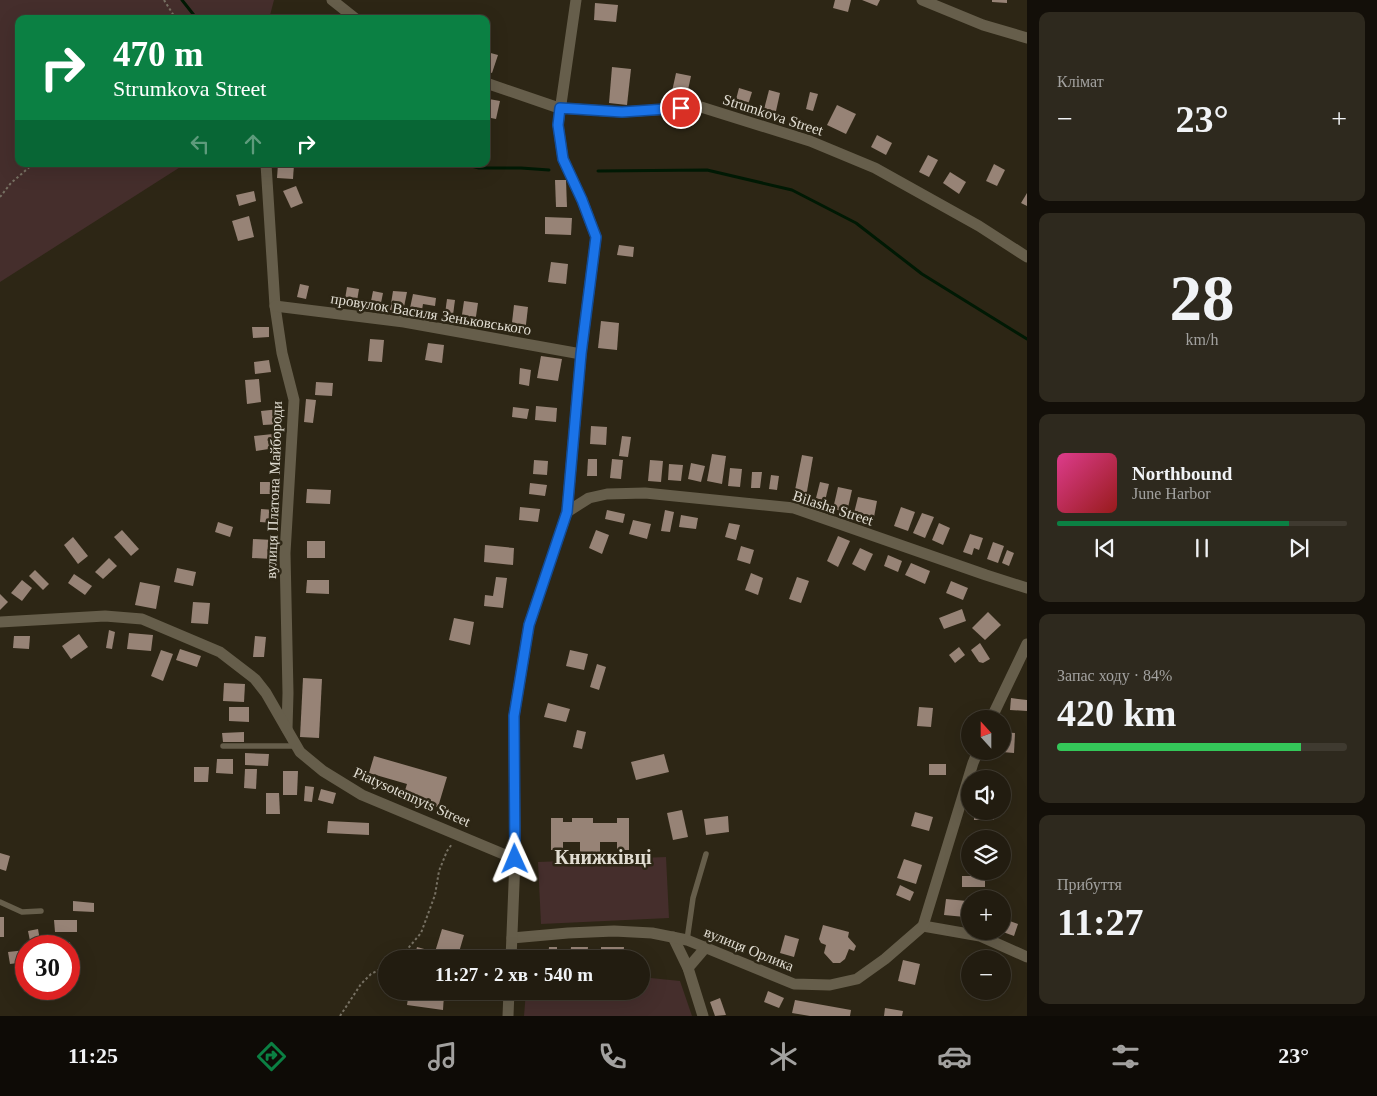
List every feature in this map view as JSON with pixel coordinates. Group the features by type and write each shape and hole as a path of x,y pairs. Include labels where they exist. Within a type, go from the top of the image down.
{"street":[{"path":"332,0 351,15"},
{"path":"511,950 515,859 514,716 529,625 567,512 581,354 596,237 582,200 563,159 558,125 576,0"},
{"path":"922,0 983,25 1027,38"},
{"name":"Strumkova Street","path":"490,85 560,108 622,112 701,107 810,141 875,168 979,226 1027,257"},
{"name":"вулиця Платона Майбороди","path":"266,167 275,306 282,353 294,400 285,554 287,730"},
{"name":"провулок Василя Зеньковського","path":"275,306 404,322 581,354"},
{"name":"Bilasha Street","path":"567,512 589,498 607,494 645,493 794,508 986,576 1027,588"},
{"name":"Piatysotennyts Street","path":"0,622 105,616 142,619 220,652 255,679 266,693 300,752 323,771 362,794 515,859"},
{"path":"995,710 1027,644"},
{"path":"975,760 923,926 980,936 1027,957"},
{"name":"вулиця Орлика","path":"512,938 614,931 652,933 687,940 794,984 830,985 857,979 885,959 923,926"},
{"path":"674,938 688,968 703,1016"},
{"path":"688,968 706,947"},
{"path":"508,1016 509,1000"}],"lane":[{"path":"223,746 296,746"},
{"path":"687,940 693,898 706,854"},
{"path":"0,902 22,912 41,911"}],"path":[{"path":"164,0 173,15"},
{"path":"0,197 11,183 30,167"},
{"path":"407,950 421,933 435,895 440,871 448,851 458,836"},
{"path":"340,1016 361,984 378,970"}],"shaded area":[{"path":"0,0 274,0 270,15 15,15 15,167 180,167 0,282"},
{"path":"666,857 669,918 541,924 538,862"},
{"path":"650,978 680,981 692,1016 524,1016 525,1000 650,1000"}],"building":[{"path":"835,0 851,0 848,12 833,8"},
{"path":"862,0 880,0 877,6"},
{"path":"992,0 1007,0 1007,3 992,2"},
{"path":"595,3 618,5 616,22 594,20"},
{"path":"490,53 498,55 492,73 490,72"},
{"path":"612,67 631,69 627,105 609,103"},
{"path":"676,73 691,76 686,99 671,96"},
{"path":"739,88 752,92 746,111 734,107"},
{"path":"769,90 780,93 774,120 762,117"},
{"path":"810,92 818,94 813,111 806,109"},
{"path":"490,99 500,101 496,119 490,118"},
{"path":"837,105 856,114 846,134 827,125"},
{"path":"877,135 892,143 886,155 871,147"},
{"path":"928,155 938,160 929,177 919,172"},
{"path":"994,164 1005,170 997,186 986,181"},
{"path":"278,167 294,167 293,179 277,178"},
{"path":"950,172 966,182 959,194 943,183"},
{"path":"555,180 566,180 567,207 556,207"},
{"path":"296,186 303,203 291,208 283,191"},
{"path":"254,191 256,201 239,206 236,195"},
{"path":"1027,193 1027,206 1021,203"},
{"path":"249,216 254,237 238,241 232,221"},
{"path":"545,217 572,218 571,235 545,234"},
{"path":"619,245 634,247 633,257 617,255"},
{"path":"551,262 568,264 566,284 548,282"},
{"path":"300,284 309,286 306,299 297,297"},
{"path":"347,287 359,289 356,307 344,305"},
{"path":"373,291 383,293 380,308 370,306"},
{"path":"393,291 407,292 403,312 390,310"},
{"path":"413,294 436,298 435,306 423,304 422,310 410,308"},
{"path":"447,299 455,300 453,315 445,314"},
{"path":"464,301 478,303 475,323 461,321"},
{"path":"514,305 528,307 525,333 511,331"},
{"path":"601,321 619,323 617,350 598,348"},
{"path":"252,327 269,327 269,337 253,338"},
{"path":"370,339 384,340 382,362 368,361"},
{"path":"428,343 444,345 442,363 425,360"},
{"path":"541,356 562,359 558,381 537,378"},
{"path":"269,360 271,372 255,374 254,362"},
{"path":"520,368 531,370 529,386 519,384"},
{"path":"259,379 261,402 247,404 245,380"},
{"path":"316,382 333,383 332,396 315,395"},
{"path":"306,399 316,400 313,423 304,422"},
{"path":"536,406 557,408 556,422 535,420"},
{"path":"513,407 529,409 527,419 512,417"},
{"path":"280,409 281,424 263,425 261,411"},
{"path":"591,426 607,427 606,445 590,444"},
{"path":"273,434 275,448 256,451 254,436"},
{"path":"622,436 631,437 628,457 619,456"},
{"path":"712,454 726,456 722,484 707,481"},
{"path":"802,455 813,457 806,497 794,495"},
{"path":"588,459 597,459 597,476 587,476"},
{"path":"612,459 623,460 621,479 610,478"},
{"path":"534,460 548,461 547,475 533,474"},
{"path":"650,460 663,461 661,482 648,481"},
{"path":"691,463 705,466 701,482 688,479"},
{"path":"669,464 683,465 681,481 668,480"},
{"path":"730,468 742,469 740,487 728,486"},
{"path":"752,472 762,472 760,488 751,488"},
{"path":"771,475 779,476 777,490 769,489"},
{"path":"260,482 276,482 276,494 260,494"},
{"path":"820,482 829,484 825,501 816,498"},
{"path":"530,483 547,485 545,496 529,494"},
{"path":"838,487 852,490 847,512 833,509"},
{"path":"307,489 331,490 330,504 306,503"},
{"path":"858,497 877,501 874,517 854,513"},
{"path":"520,507 540,509 538,522 519,520"},
{"path":"901,507 915,512 908,531 894,526"},
{"path":"261,509 275,510 274,523 260,522"},
{"path":"607,510 625,514 623,523 605,519"},
{"path":"665,510 674,512 670,532 661,531"},
{"path":"922,513 934,517 925,538 913,533"},
{"path":"681,515 698,518 696,529 679,527"},
{"path":"633,520 651,524 647,539 629,534"},
{"path":"218,522 233,527 230,537 215,532"},
{"path":"729,523 740,525 736,540 725,537"},
{"path":"939,523 950,528 943,545 932,540"},
{"path":"122,530 139,549 131,556 114,537"},
{"path":"596,530 609,535 602,554 589,548"},
{"path":"970,534 983,538 979,550 974,548 972,555 963,552"},
{"path":"838,536 850,541 838,567 827,561"},
{"path":"73,537 88,556 78,564 64,545"},
{"path":"253,539 273,540 272,559 252,558"},
{"path":"307,541 325,541 325,558 307,558"},
{"path":"993,542 1004,546 998,563 987,559"},
{"path":"485,545 514,548 513,565 484,562"},
{"path":"741,546 754,550 750,564 737,560"},
{"path":"860,548 873,554 865,571 852,564"},
{"path":"1007,550 1014,553 1009,566 1002,563"},
{"path":"888,555 902,561 898,572 884,566"},
{"path":"109,558 117,566 103,579 95,572"},
{"path":"911,563 930,571 925,584 905,575"},
{"path":"177,568 196,572 193,586 174,582"},
{"path":"35,570 49,584 43,590 29,576"},
{"path":"751,573 763,578 758,595 745,590"},
{"path":"74,574 92,586 85,595 68,583"},
{"path":"496,577 507,578 503,608 484,606 485,595 493,596"},
{"path":"797,577 809,581 801,603 789,599"},
{"path":"22,580 32,588 22,601 11,593"},
{"path":"307,580 329,580 329,594 306,593"},
{"path":"951,581 968,588 963,600 946,593"},
{"path":"140,582 160,586 156,609 135,605"},
{"path":"0,594 8,602 0,610"},
{"path":"193,602 210,603 208,624 191,623"},
{"path":"962,609 966,621 944,629 939,618"},
{"path":"988,612 1001,625 985,640 972,628"},
{"path":"454,618 474,622 470,645 449,640"},
{"path":"109,630 115,632 112,649 106,648"},
{"path":"129,633 153,635 151,651 127,649"},
{"path":"79,634 88,647 71,659 62,646"},
{"path":"14,636 30,636 29,649 13,648"},
{"path":"255,636 266,637 264,657 253,657"},
{"path":"980,643 990,659 983,663 979,662 971,650"},
{"path":"959,647 965,655 955,663 949,655"},
{"path":"180,649 201,656 197,667 176,660"},
{"path":"161,650 173,654 163,681 151,676"},
{"path":"570,650 588,654 584,670 566,666"},
{"path":"597,664 606,667 599,690 590,687"},
{"path":"303,678 322,679 319,738 300,737"},
{"path":"224,683 245,684 244,702 223,701"},
{"path":"1011,698 1027,700 1027,711 1010,710"},
{"path":"548,703 570,709 566,722 544,717"},
{"path":"229,707 249,707 249,722 229,721"},
{"path":"919,707 933,708 931,727 917,726"},
{"path":"577,730 586,732 582,749 573,747"},
{"path":"244,732 244,742 223,742 222,733"},
{"path":"1011,733 1015,733 1014,753 1011,753"},
{"path":"245,753 269,754 268,766 245,765"},
{"path":"664,754 669,772 636,780 631,762"},
{"path":"374,756 447,777 438,807 403,797 407,784 369,773"},
{"path":"217,759 233,759 233,774 216,773"},
{"path":"929,764 946,764 946,775 929,775"},
{"path":"194,767 209,767 208,782 194,782"},
{"path":"245,769 257,769 256,789 244,788"},
{"path":"283,771 298,771 297,795 283,795"},
{"path":"305,786 314,787 312,802 304,801"},
{"path":"321,789 336,793 333,804 318,800"},
{"path":"266,793 279,793 280,814 266,814"},
{"path":"682,810 688,837 673,840 667,813"},
{"path":"915,812 933,817 929,831 911,826"},
{"path":"728,816 729,832 706,835 704,819"},
{"path":"551,818 563,818 563,822 572,822 572,818 593,818 593,823 617,823 617,818 629,818 629,850 617,850 617,842 600,842 600,856 580,856 580,842 563,842 563,850 551,850"},
{"path":"328,821 369,823 369,835 327,833"},
{"path":"0,853 10,856 6,871 0,869"},
{"path":"904,859 922,865 916,884 897,878"},
{"path":"962,880 985,880 985,887 962,887"},
{"path":"900,885 914,892 910,901 896,895"},
{"path":"946,899 961,900 961,917 944,915"},
{"path":"73,901 94,903 94,912 73,911"},
{"path":"0,917 4,917 4,937 0,937"},
{"path":"54,920 77,920 77,932 55,932"},
{"path":"1011,921 1018,924 1014,936 1011,935"},
{"path":"823,925 849,932 848,937 856,946 854,951 849,949 845,959 840,963 833,963 824,953 826,945 821,943 819,939"},
{"path":"38,929 39,935 29,935 28,931"},
{"path":"442,929 464,935 460,950 436,950"},
{"path":"785,935 799,939 794,957 780,953"},
{"path":"417,947 428,950 416,950"},
{"path":"549,947 557,947 557,950 549,950"},
{"path":"571,947 588,947 588,950 571,950"},
{"path":"601,947 624,947 624,950 601,950"},
{"path":"15,951 15,963 10,964 8,952"},
{"path":"903,960 920,964 915,985 898,981"},
{"path":"768,991 784,998 779,1008 764,1002"},
{"path":"720,998 726,1015 715,1016 710,1002"},
{"path":"408,1000 444,1000 443,1010 407,1005"},
{"path":"795,1000 851,1010 850,1016 810,1016 792,1013"},
{"path":"885,1008 903,1011 902,1016 884,1016"}],"waterway":[{"path":"182,0 194,15"},
{"path":"475,167 549,170"},
{"path":"598,171 707,170 792,190 856,223 922,274 1027,339"}],"district":[{"name":"Книжківці","path":"603,857"}],"route":[{"path":"515,859 514,716 529,625 567,512 581,354 596,237 582,200 563,159 558,125 560,108 622,112 681,108"}]}
